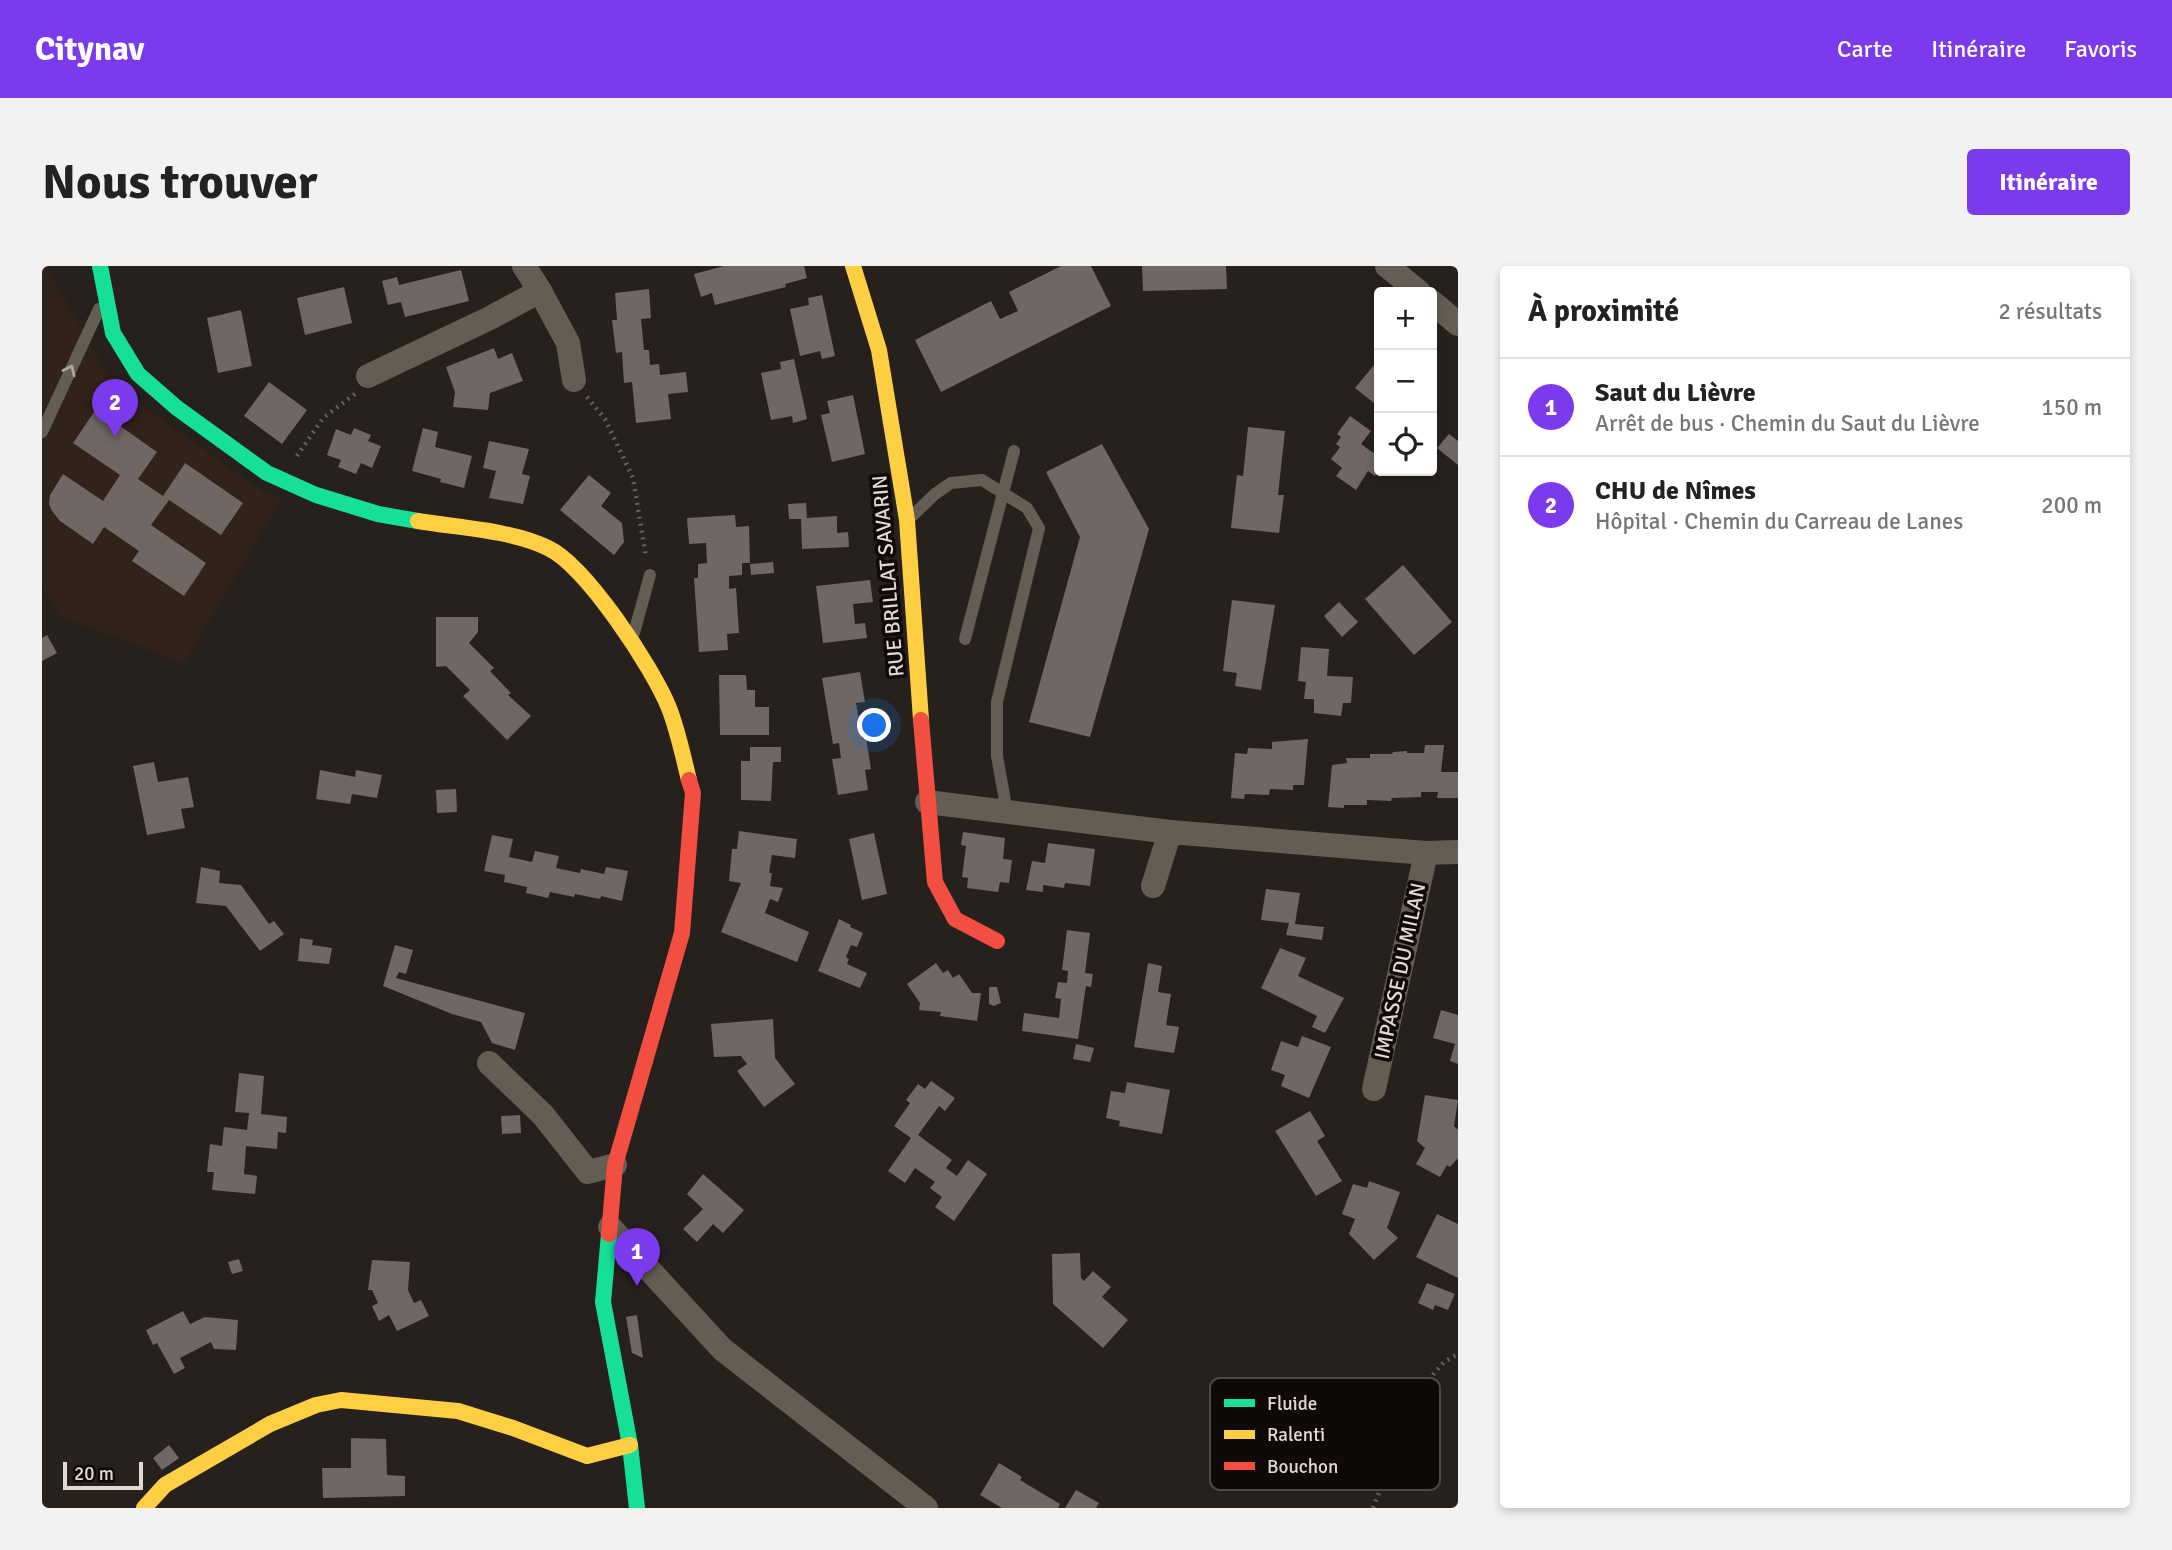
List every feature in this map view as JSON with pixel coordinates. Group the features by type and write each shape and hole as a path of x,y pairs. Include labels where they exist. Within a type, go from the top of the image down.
{"street":[{"path":"100,266 113,333 138,374 177,408 267,473 316,495 378,514 523,538 551,549 576,569 632,640 669,708 693,793 682,933 615,1165 603,1302 630,1445 637,1508"},
{"path":"524,266 568,343 574,380"},
{"name":"RUE BRILLAT SAVARIN","path":"853,266 879,350 908,520 935,883 955,919 997,941"},
{"path":"1387,266 1413,287"},
{"path":"368,376 540,291"},
{"path":"1437,306 1458,324"},
{"path":"927,802 1170,832 1426,853 1458,852"},
{"path":"1153,887 1170,832"},
{"name":"IMPASSE DU MILAN","path":"1374,1089 1426,853"},
{"path":"489,1063 543,1115 588,1172 615,1165"},
{"path":"610,1227 722,1349 926,1508"},
{"path":"144,1508 165,1485 270,1424 316,1405 341,1400 458,1411 587,1456 630,1445"}],"lane":[{"path":"42,432 105,296"},
{"path":"965,639 1014,451"},
{"path":"908,520 951,483 982,481 1027,508 1039,528 997,702 998,757 1007,812"},
{"path":"632,640 650,575"}],"path":[{"path":"281,480 323,418 354,395 368,376"},
{"path":"574,380 605,419 633,478 650,575"},
{"path":"1431,1378 1444,1363 1458,1354"},
{"path":"1373,1508 1380,1490"}],"shaded area":[{"path":"42,266 46,266 113,384 262,491 282,498 184,664 59,616 42,588"}],"building":[{"path":"724,266 804,266 807,278 785,284 786,287 715,305 712,293 701,297 694,274"},
{"path":"1061,266 1091,266 1111,306 941,392 915,340 991,301 1000,319 1018,311 1009,292"},
{"path":"1142,266 1226,266 1227,289 1143,291"},
{"path":"461,270 469,301 405,317 401,302 388,305 382,281 397,277 399,285"},
{"path":"344,287 352,323 305,335 297,298"},
{"path":"649,289 651,318 641,319 644,350 649,350 650,365 659,364 660,375 686,372 688,392 668,394 671,419 636,423 632,382 624,383 622,352 616,353 612,320 617,320 615,293"},
{"path":"822,295 835,356 822,359 820,351 800,356 790,309 809,305 808,298"},
{"path":"241,310 252,366 218,373 207,318"},
{"path":"494,348 498,359 512,353 523,381 490,393 488,410 453,407 455,392 446,367"},
{"path":"794,359 807,419 793,423 792,416 771,420 761,373 781,369 780,362"},
{"path":"1374,365 1374,403 1355,388"},
{"path":"269,382 307,410 282,444 244,416"},
{"path":"853,395 865,454 832,462 821,415 830,413 827,401"},
{"path":"96,409 157,452 138,479 163,496 185,463 243,503 221,535 169,500 151,525 206,563 184,596 132,561 139,551 104,527 93,544 60,521 52,511 49,504 50,495 63,474 103,501 120,475 73,443"},
{"path":"1350,416 1371,431 1361,444 1374,453 1374,475 1368,471 1356,490 1336,476 1342,468 1331,459 1340,447 1336,444 1341,437 1337,434"},
{"path":"1248,427 1285,431 1278,495 1284,495 1279,533 1231,528 1237,475 1243,476"},
{"path":"354,428 371,435 368,441 381,446 372,468 361,463 356,474 338,467 341,460 327,455 336,429 351,435"},
{"path":"423,428 438,432 435,447 472,456 464,488 412,471"},
{"path":"1449,434 1458,441 1458,465 1437,448"},
{"path":"489,441 529,449 522,474 530,476 523,504 489,498 496,471 483,468"},
{"path":"1102,444 1149,529 1090,737 1029,722 1080,537 1046,472"},
{"path":"589,475 611,493 601,506 622,523 624,542 614,555 560,510"},
{"path":"806,503 807,518 837,516 837,533 848,532 849,547 802,549 801,519 789,519 788,504"},
{"path":"735,515 736,527 749,526 750,563 742,563 742,575 729,576 729,589 736,588 739,633 727,634 728,650 699,652 694,578 698,578 698,564 707,563 706,543 689,544 687,518"},
{"path":"773,562 774,573 751,575 750,564"},
{"path":"1403,565 1452,622 1414,655 1365,599"},
{"path":"870,580 873,602 853,604 855,624 865,623 867,638 823,643 816,586"},
{"path":"1232,600 1275,605 1261,690 1235,686 1237,673 1223,671"},
{"path":"1339,602 1358,622 1342,637 1324,616"},
{"path":"436,617 478,617 478,632 469,643 494,668 490,671 511,693 508,695 531,716 507,740 463,696 470,690 446,666 436,667"},
{"path":"47,635 57,653 42,661 42,638"},
{"path":"1301,647 1329,649 1327,676 1353,677 1351,703 1343,703 1341,716 1314,713 1314,699 1304,699 1306,682 1298,681"},
{"path":"860,672 865,702 856,703 862,739 866,738 871,769 865,770 868,790 838,795 832,759 841,758 839,743 833,744 822,678"},
{"path":"719,675 746,675 747,690 755,690 755,707 769,707 769,735 720,735"},
{"path":"1308,739 1304,785 1293,785 1293,790 1270,789 1269,795 1245,794 1244,799 1231,798 1235,753 1247,754 1248,748 1272,749 1272,742"},
{"path":"1425,745 1444,745 1441,772 1458,772 1458,798 1437,798 1438,792 1421,792 1421,797 1392,798 1391,801 1367,800 1367,805 1328,807 1332,765 1347,763 1346,758 1370,758 1370,754 1407,751 1424,753"},
{"path":"750,747 781,747 781,762 773,762 771,801 741,800 741,761 750,761"},
{"path":"154,762 158,782 188,777 194,807 181,809 185,828 147,835 133,766"},
{"path":"320,770 355,777 356,770 382,775 377,798 352,794 350,804 316,799"},
{"path":"456,789 457,812 437,813 436,790"},
{"path":"739,831 797,839 795,858 772,855 770,886 783,888 778,902 770,899 765,913 809,932 797,962 721,932 741,883 729,881 732,849 737,849"},
{"path":"963,832 1005,838 1003,859 1012,860 1009,883 1000,882 998,892 967,888 968,878 962,877 966,846 961,845"},
{"path":"874,833 887,894 862,900 849,839"},
{"path":"492,835 513,839 509,857 532,862 535,851 559,856 556,868 580,873 581,869 604,874 606,867 628,871 622,901 601,896 600,899 575,894 574,897 550,892 548,898 526,893 527,887 504,882 505,875 484,871"},
{"path":"1048,843 1095,849 1090,886 1065,883 1064,888 1043,885 1043,892 1026,890 1032,861 1045,863"},
{"path":"201,867 220,871 219,883 241,885 269,924 274,921 284,934 260,951 226,906 196,903"},
{"path":"1266,889 1300,893 1295,924 1324,927 1322,940 1286,935 1289,923 1261,920"},
{"path":"839,919 863,933 857,947 851,945 846,957 849,959 847,964 867,973 860,988 818,971"},
{"path":"1067,930 1090,933 1085,973 1093,974 1091,987 1086,986 1078,1039 1022,1031 1024,1013 1059,1018 1061,999 1055,998 1058,982 1067,983 1068,971 1062,970"},
{"path":"300,938 313,940 312,945 332,948 329,964 298,961"},
{"path":"395,945 413,950 406,974 399,972 396,978 525,1013 515,1050 492,1043 481,1022 452,1014 383,986"},
{"path":"1280,948 1306,958 1298,976 1344,998 1325,1033 1312,1027 1317,1016 1261,988"},
{"path":"936,963 943,973 948,970 953,978 959,974 972,993 981,993 977,1021 940,1016 941,1012 919,1010 920,1003 907,984"},
{"path":"1148,963 1162,966 1158,992 1171,994 1166,1025 1179,1027 1174,1053 1134,1047"},
{"path":"989,987 997,987 1001,1003 994,1006 989,1004"},
{"path":"1441,1010 1458,1015 1458,1064 1450,1061 1455,1044 1433,1038"},
{"path":"773,1019 775,1058 795,1084 764,1107 737,1071 747,1064 741,1056 714,1057 711,1024"},
{"path":"1302,1036 1331,1047 1309,1098 1281,1086 1285,1075 1271,1070 1281,1041 1298,1047"},
{"path":"1076,1044 1094,1048 1090,1062 1073,1059"},
{"path":"239,1073 264,1076 261,1114 287,1117 286,1133 278,1132 277,1149 246,1146 244,1174 257,1176 255,1194 212,1190 214,1172 207,1172 210,1144 222,1146 224,1127 247,1130 249,1113 235,1112"},
{"path":"931,1081 955,1098 945,1111 939,1106 918,1135 952,1160 946,1168 957,1176 968,1160 987,1174 954,1221 935,1207 942,1197 930,1188 935,1182 915,1168 905,1183 888,1171 911,1138 894,1126 910,1103 906,1100 918,1084 925,1089"},
{"path":"1127,1082 1170,1090 1162,1134 1119,1126 1120,1121 1106,1118 1111,1091 1125,1093"},
{"path":"1425,1095 1458,1100 1454,1126 1458,1130 1458,1158 1450,1167 1447,1165 1440,1177 1416,1164 1425,1148 1417,1141"},
{"path":"1310,1111 1325,1136 1317,1141 1342,1181 1316,1196 1275,1131"},
{"path":"520,1115 521,1133 502,1134 501,1116"},
{"path":"703,1174 744,1210 723,1233 713,1224 697,1242 683,1229 703,1209 687,1194"},
{"path":"1369,1181 1400,1192 1387,1228 1398,1238 1374,1260 1349,1234 1355,1219 1342,1214 1353,1184 1367,1188"},
{"path":"1437,1214 1458,1224 1458,1278 1416,1257"},
{"path":"1080,1253 1081,1278 1084,1281 1093,1271 1111,1287 1102,1297 1128,1320 1103,1348 1053,1304 1052,1254"},
{"path":"239,1259 243,1271 232,1274 228,1262"},
{"path":"372,1260 410,1262 408,1290 414,1303 421,1300 429,1316 397,1331 389,1315 379,1321 372,1306 378,1303 372,1290 368,1290"},
{"path":"1427,1283 1455,1294 1448,1310 1435,1305 1433,1310 1418,1303"},
{"path":"183,1311 190,1324 205,1317 238,1320 236,1350 214,1349 211,1342 180,1358 185,1368 174,1374 157,1343 153,1345 146,1330"},
{"path":"637,1315 643,1358 632,1353 626,1317"},
{"path":"351,1438 386,1439 387,1475 405,1476 405,1496 323,1498 322,1468 351,1468"},
{"path":"169,1445 179,1458 162,1470 153,1458"},
{"path":"999,1463 1022,1477 1020,1480 1060,1504 1058,1508 1002,1508 980,1495"},
{"path":"1076,1490 1099,1503 1096,1508 1065,1508"}],"traffic: fast":[{"path":"100,266 113,333 138,374 177,408 267,473 316,495 378,514 418,521"},
{"path":"609,1234 603,1302 630,1445 637,1508"}],"traffic: slow":[{"path":"853,266 879,350 907,520 921,720"},
{"path":"418,521 485,530 534,542 563,558 581,575 617,620 661,690 672,717 689,780"},
{"path":"144,1508 165,1485 270,1424 316,1405 341,1400 458,1411 587,1456 630,1445"}],"traffic: jam":[{"path":"921,720 935,882 955,919 997,941"},
{"path":"609,1234 615,1165 682,933 693,793 689,780"}],"place":[{"name":"CHU de Nîmes","path":"115,437"},
{"name":"Saut du Lièvre","path":"637,1286"}]}
